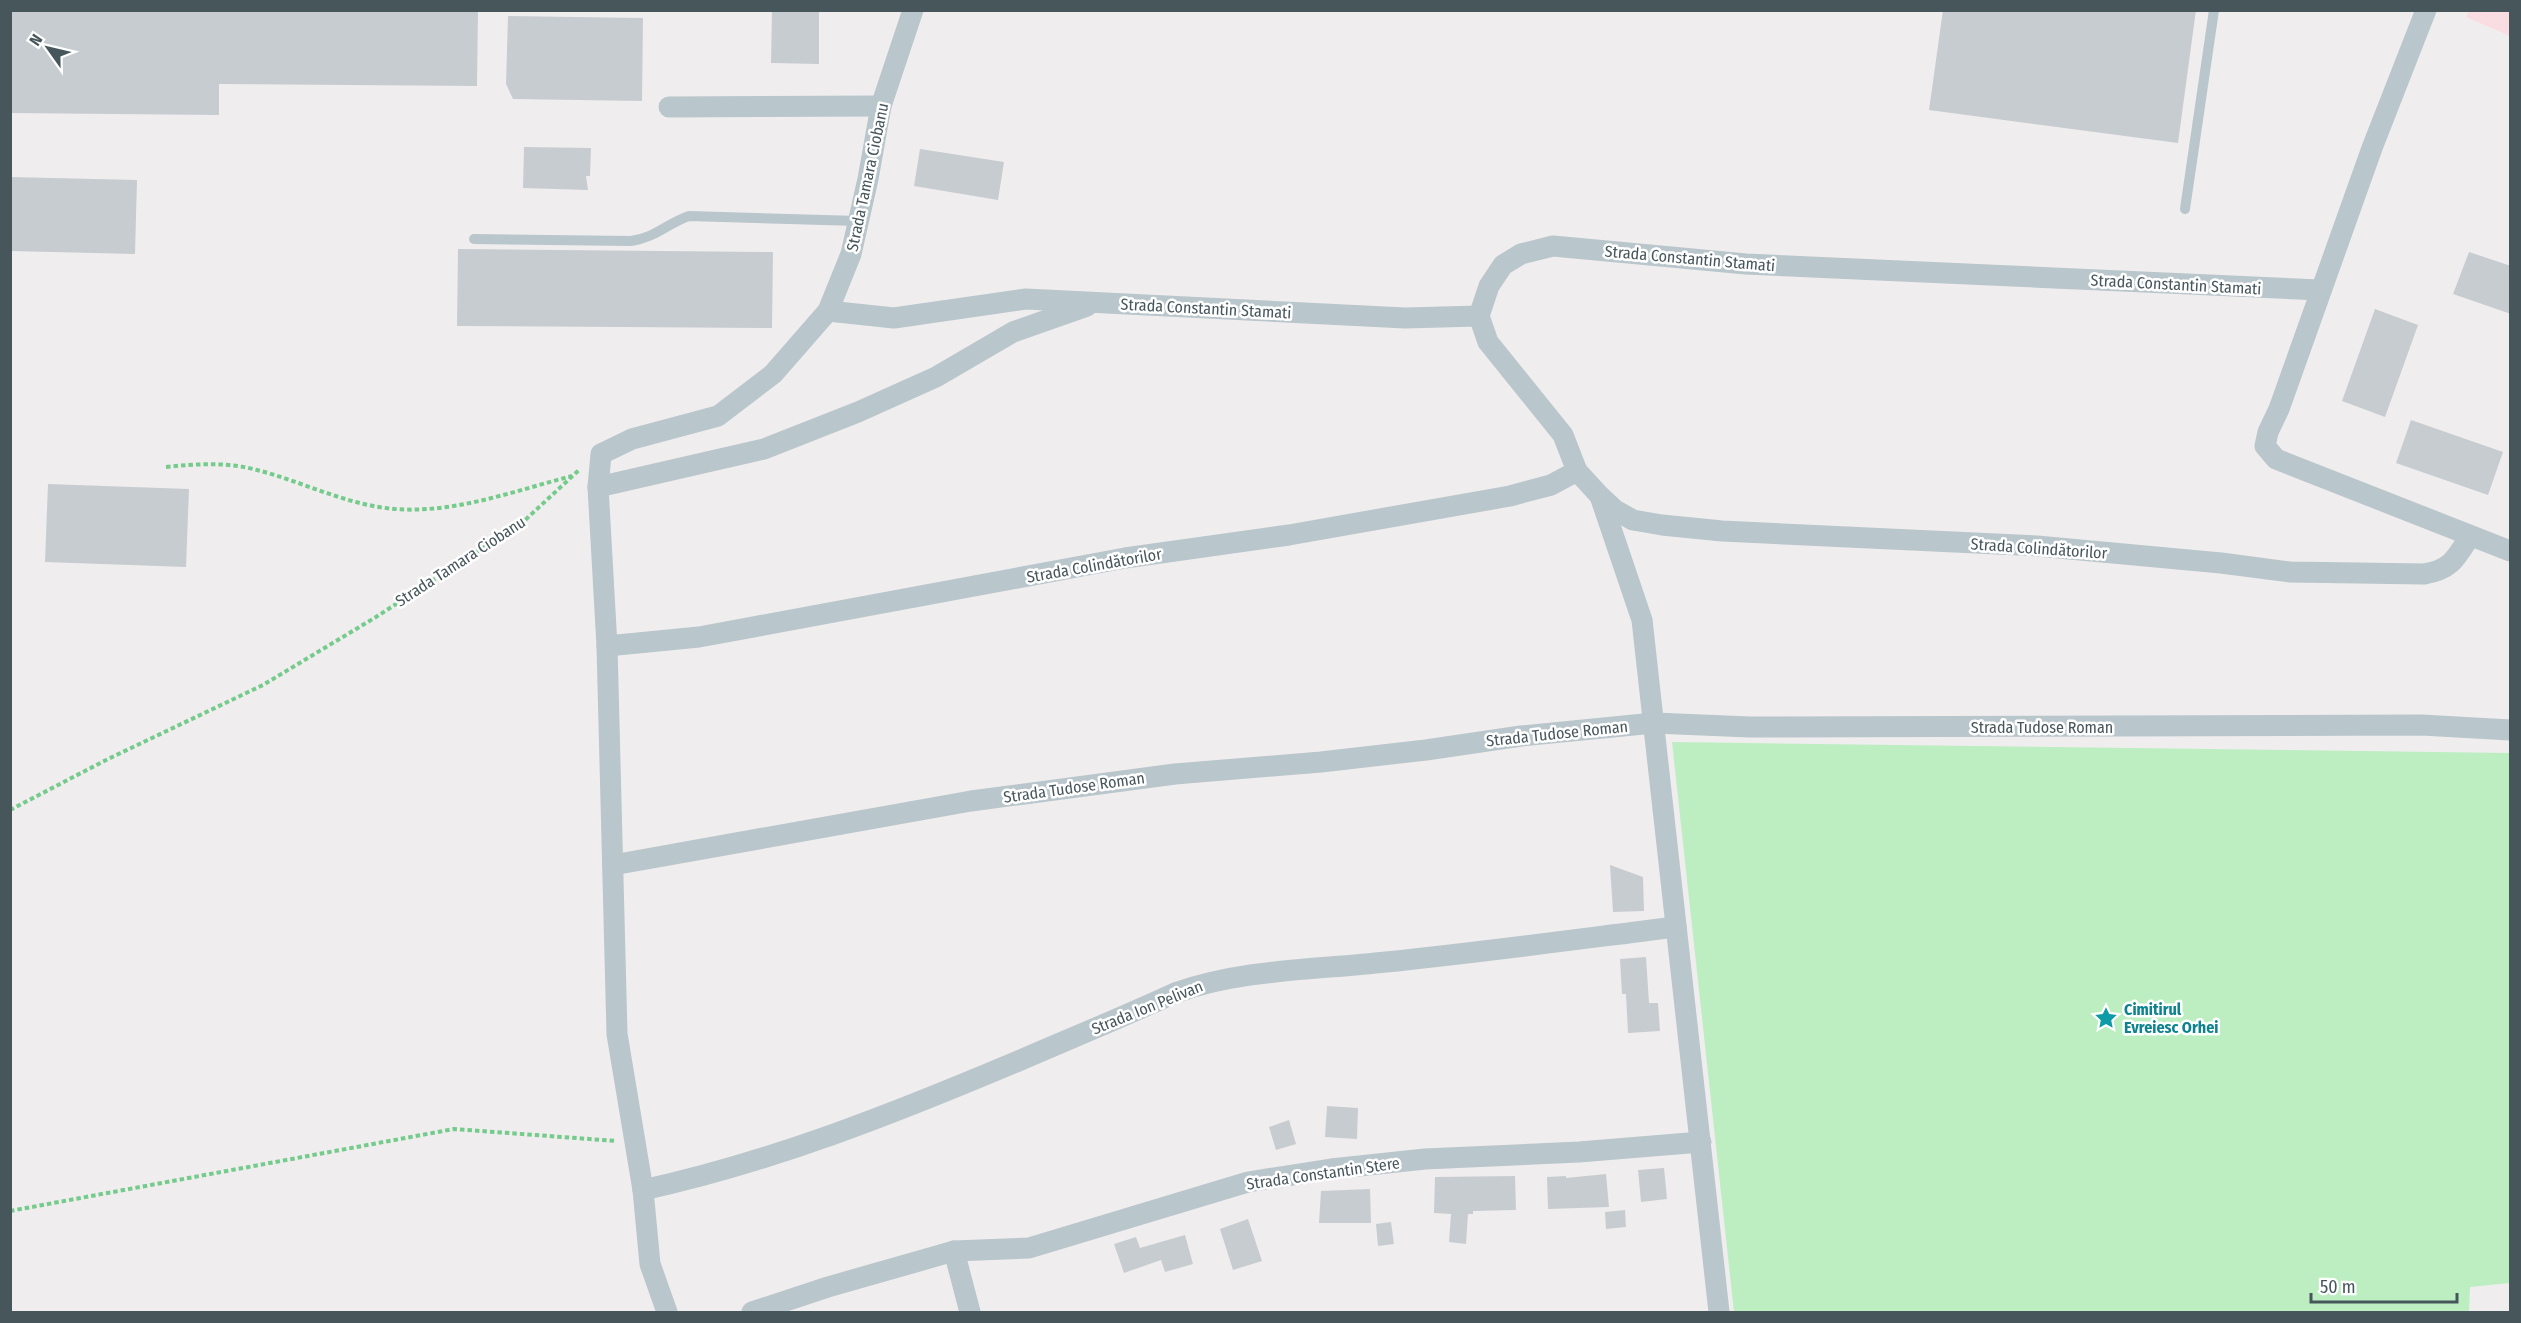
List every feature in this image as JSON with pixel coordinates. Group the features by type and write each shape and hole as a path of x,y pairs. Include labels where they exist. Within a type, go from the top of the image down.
{"street":[{"name":"Strada Tamara Ciobanu","path":"601,454 632,439 718,416 773,374 828,311 851,254 881,106 913,10"},
{"path":"2426,10 2372,148 2279,409 2268,432 2265,446 2276,459 2511,551"},
{"path":"669,107 881,106"},
{"name":"Strada Constantin Stamati","path":"828,311 894,318 1026,299 1405,318 1479,316 1489,286 1503,265 1521,254 1553,246 1746,264 2320,290"},
{"name":"Strada Constantin Stamati","path":"598,487 764,448 858,412 936,377 1013,332 1097,303"},
{"path":"1479,316 1488,342 1563,435 1577,471 1600,496 1642,620 1719,1312"},
{"path":"601,454 598,487 607,646 617,1034 643,1190 650,1264 667,1312"},
{"name":"Strada Colindătorilor","path":"607,646 699,638 1125,558 1289,534 1510,496 1551,485 1577,471"},
{"name":"Strada Colindătorilor","path":"1600,496 1615,510 1633,520 1662,525 1722,531 2037,546 2222,563 2290,572 2424,574 2442,571 2454,560 2470,536"},
{"name":"Strada Tudose Roman","path":"613,866 971,801 1175,774 1333,760 1426,750 1521,736 1654,723 1750,727 2386,725 2511,730"},
{"name":"Strada Ion Pelivan","path":"643,1190 698,1178 796,1147 934,1097 1205,982 1251,974 1384,963 1676,927"},
{"name":"Strada Constantin Stere","path":"752,1312 954,1251 1029,1248 1248,1182 1331,1169 1425,1159 1579,1152 1701,1142"},
{"path":"954,1251 970,1312"}],"lane":[{"path":"2184,209 2214,10"},
{"path":"474,239 631,241 648,238 676,220 689,216 858,221"}],"path":[{"name":"Strada Tamara Ciobanu","path":"10,810 108,759 262,686 376,617 523,522 572,476 601,454"},
{"path":"166,466 212,463 252,469 379,507 426,511 572,476"},
{"path":"10,1210 454,1129 635,1143"}],"shaded area":[{"path":"2469,11 2510,11 2510,36 2466,17"}],"green space":[{"name":"Cimitirul Evreiesc Orhei","path":"1672,742 2510,753 2510,1283 2470,1287 2469,1312 1734,1312"}],"building":[{"path":"10,10 478,10 477,86 219,84 219,115 10,113"},
{"path":"772,10 819,10 819,64 771,63"},
{"path":"1943,10 2196,10 2178,143 1929,110"},
{"path":"508,16 643,18 642,101 513,99 506,84"},
{"path":"524,147 591,148 590,176 586,176 588,190 523,188"},
{"path":"920,149 1004,162 998,200 914,186"},
{"path":"10,177 137,180 135,254 10,251"},
{"path":"458,249 773,252 772,328 457,326"},
{"path":"2469,252 2511,266 2511,314 2453,294"},
{"path":"2375,309 2418,325 2385,417 2342,401"},
{"path":"2411,420 2503,452 2488,495 2396,463"},
{"path":"48,484 189,489 186,567 45,562"},
{"path":"1610,865 1643,877 1644,911 1613,912"},
{"path":"1646,957 1649,1003 1658,1003 1660,1031 1628,1033 1626,994 1622,994 1620,959"},
{"path":"1327,1106 1358,1108 1357,1139 1325,1137"},
{"path":"1289,1120 1296,1144 1276,1150 1269,1127"},
{"path":"1664,1168 1667,1199 1641,1202 1638,1170"},
{"path":"1606,1174 1609,1207 1548,1209 1547,1177 1566,1176 1566,1178"},
{"path":"1515,1176 1516,1210 1473,1211 1473,1214 1468,1214 1466,1244 1449,1242 1451,1214 1434,1213 1435,1177"},
{"path":"1370,1189 1371,1223 1319,1223 1321,1191"},
{"path":"1625,1210 1626,1227 1606,1229 1605,1212"},
{"path":"1248,1219 1262,1261 1233,1270 1220,1229"},
{"path":"1391,1222 1394,1244 1378,1246 1376,1224"},
{"path":"1185,1235 1193,1264 1165,1272 1161,1260 1124,1273 1114,1244 1136,1237 1140,1248"}],"place":[{"name":"Cimitirul Evreiesc Orhei","path":"2106,1018"}]}
